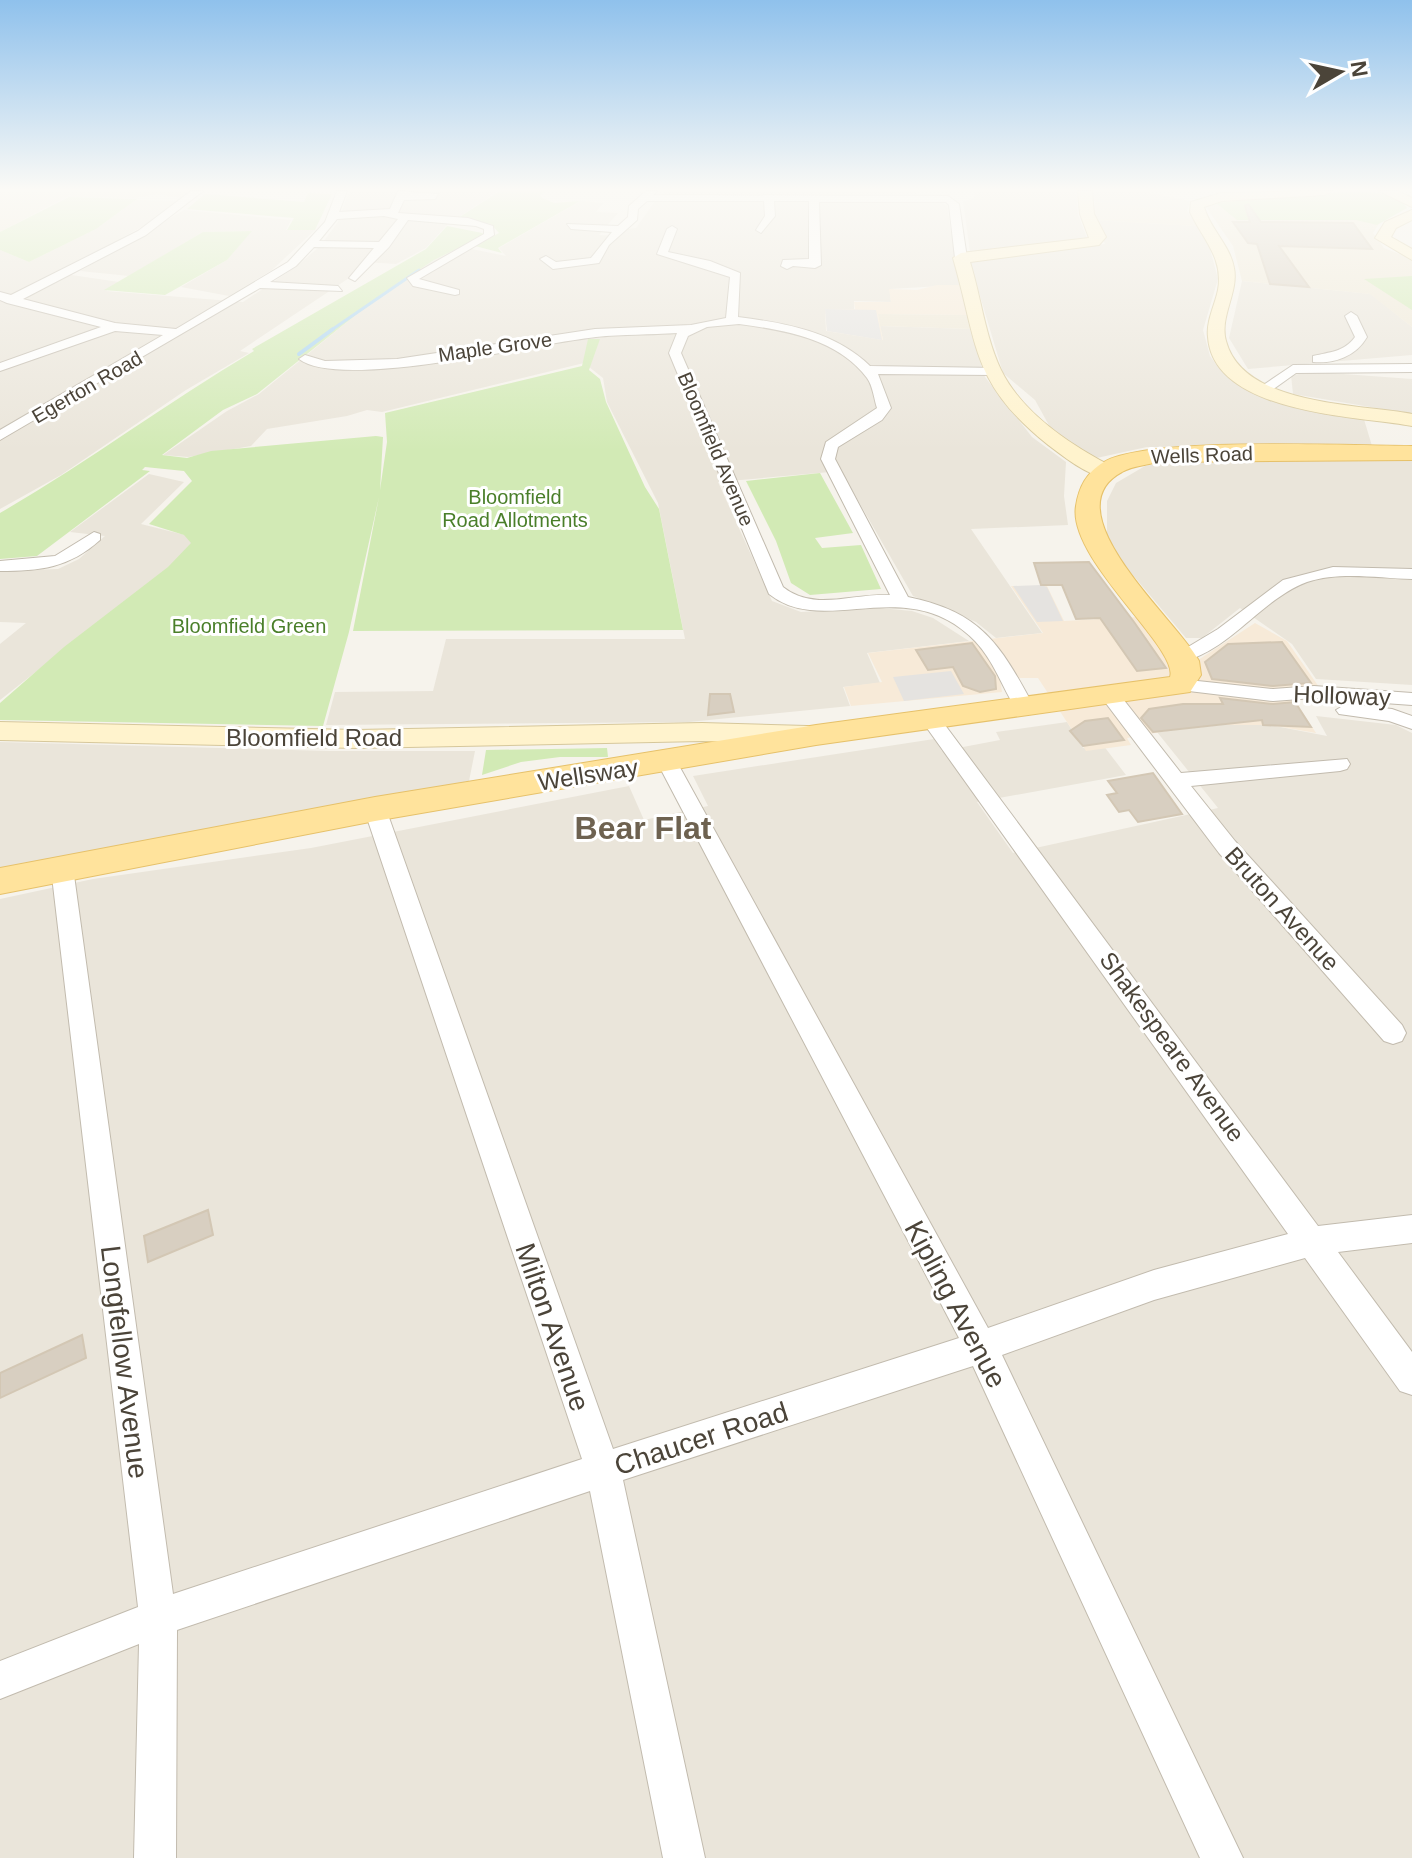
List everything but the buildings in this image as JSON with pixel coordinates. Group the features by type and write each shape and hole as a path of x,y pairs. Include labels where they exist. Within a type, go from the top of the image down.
{"main road":[{"name":"Wells Road","path":"1105,472 1128,461 1157,455 1412,453"},
{"path":"1105,472 1092,487 1087,503 1087,525 1101,555 1180,671"},
{"name":"Wellsway","path":"0,881 375,809 929,717 1109,694 1180,671"}],"street":[{"path":"5,298 48,278"},
{"name":"Egerton Road","path":"0,436 269,278"},
{"path":"259,285 347,287 359,278"},
{"path":"414,278 417,284 455,292"},
{"path":"732,321 736,278"},
{"path":"966,278 992,371 1034,422 1059,444 1105,472"},
{"path":"1227,278 1228,295 1216,333 1218,343 1236,372 1263,390 1311,405 1412,420"},
{"path":"5,298 114,327 171,334"},
{"path":"1263,390 1293,369 1349,352 1361,337 1351,316"},
{"path":"687,328 704,322 732,321 826,338 871,370 884,401 881,413 838,438 827,452 902,602"},
{"path":"0,367 114,327"},
{"name":"Maple Grove","path":"305,359 321,364 375,365 598,333 687,328"},
{"name":"Bloomfield Avenue","path":"687,328 675,341 675,353 775,590 781,597 801,604 902,602 959,620 989,644 1023,705"},
{"path":"1293,369 1412,368"},
{"path":"871,370 992,371"},
{"path":"0,566 56,564 76,555 94,537"},
{"path":"1412,574 1314,575 1290,583 1238,625 1200,650 1180,671 1318,707 1392,715 1412,723"},
{"name":"Holloway","path":"1273,695 1314,692 1412,699"},
{"name":"Bruton Avenue","path":"1109,694 1227,847 1393,1033"},
{"name":"Shakespeare Avenue","path":"929,717 1412,1379"},
{"name":"Bloomfield Road","path":"0,731 357,739 702,732 816,735"},
{"path":"628,735 655,746 667,762"},
{"name":"Kipling Avenue","path":"667,762 981,1347 1222,1858"},
{"path":"1177,780 1340,764"},
{"name":"Milton Avenue","path":"375,809 603,1470 684,1858"},
{"name":"Longfellow Avenue","path":"62,868 158,1618 155,1858"},
{"name":"Chaucer Road","path":"0,1680 158,1618 380,1542 981,1347 1154,1285 1314,1241 1412,1229"}],"shaded area":[{"path":"0,278 90,278 119,282 106,291 243,302 279,278 349,278 240,351 249,353 186,390 61,475 0,509"},
{"path":"197,278 259,278 229,296 181,287"},
{"path":"406,278 958,278 959,285 890,289 891,302 854,301 854,309 825,309 826,331 883,340 880,326 970,329 985,377 1032,437 1066,462 1064,496 1068,525 971,529 1042,633 996,638 976,622 913,596 841,471 718,482 772,601 801,612 880,608 912,611 933,618 969,641 867,653 880,683 843,687 850,706 689,722 326,725 335,692 433,691 446,639 685,639 658,503 607,402 603,378 584,363 382,412 367,410 267,429 251,446 188,457 163,455 227,411 259,394 385,291"},
{"path":"975,278 1218,278 1203,330 1210,356 1218,367 1250,391 1276,402 1298,409 1363,416 1372,446 1147,447 1092,459 1051,429 1035,400 1003,373"},
{"path":"1241,278 1412,278 1412,327 1370,294 1242,281"},
{"path":"1242,281 1371,294 1412,327 1412,355 1248,369 1229,338"},
{"path":"937,285 959,285 967,315 878,314 883,340 827,331 825,309 855,309 854,302 891,302 889,289 917,290"},
{"path":"825,309 876,310 882,340 827,331"},
{"path":"878,314 967,315 971,329 880,326"},
{"path":"1316,372 1412,379 1412,414 1293,394 1291,375"},
{"path":"1412,459 1412,685 1316,679 1292,644 1240,608 1202,638 1186,638 1121,561 1107,536 1107,501 1116,483 1145,466 1180,460"},
{"path":"149,474 184,482 141,524 185,535 192,543 169,567 0,700 0,644 26,623 0,622 0,571 58,569 79,559 105,536 70,532"},
{"path":"1011,586 1047,586 1064,621 1137,617 1195,662 1255,623 1287,641 1319,687 1286,687 1316,733 1270,725 1200,725 1127,738 1131,745 1086,751 1038,678 1000,678 1002,692 851,706 844,687 882,682 868,653 1043,633"},
{"path":"1013,586 1047,587 1063,621 1037,622"},
{"path":"951,671 964,694 904,701 893,677"},
{"path":"1316,716 1396,725 1412,733 1412,1858 0,1858 0,899 93,879 311,848 629,786 644,820 708,806 693,776 934,739 942,751 1000,740 996,732 1067,722 1083,748 1103,745 1126,775 977,802 1013,853 1218,808 1157,732 1231,724 1270,725 1327,736"},
{"path":"0,742 330,751 475,751 469,781 0,868"}],"green space":[{"path":"125,278 196,278 165,295 104,290"},
{"path":"376,278 407,278 257,394 223,410 162,455 187,458 211,451 383,437 380,490 387,442 385,413 582,366 588,339 600,339 589,370 600,379 606,402 645,487 659,509 683,630 353,631 379,497 349,632 323,726 0,720 0,703 64,647 168,567 191,543 184,535 149,524 192,481 184,471 145,467 142,470 150,471 37,556 0,559 0,513 254,351 252,349"},
{"path":"1412,278 1412,310 1364,279"},
{"path":"820,473 853,533 815,538 822,548 861,545 881,589 810,595 791,583 776,541 746,481"},
{"path":"607,748 608,757 560,757 521,762 482,775 486,750"}],"waterway":[{"path":"330,331 408,278"},
{"path":"299,354 333,329"}],"district":[{"name":"Bear Flat","path":"643,828"}],"park label":[{"name":"Bloomfield Road Allotments","path":"515,508"},
{"name":"Bloomfield Green","path":"249,626"}]}
